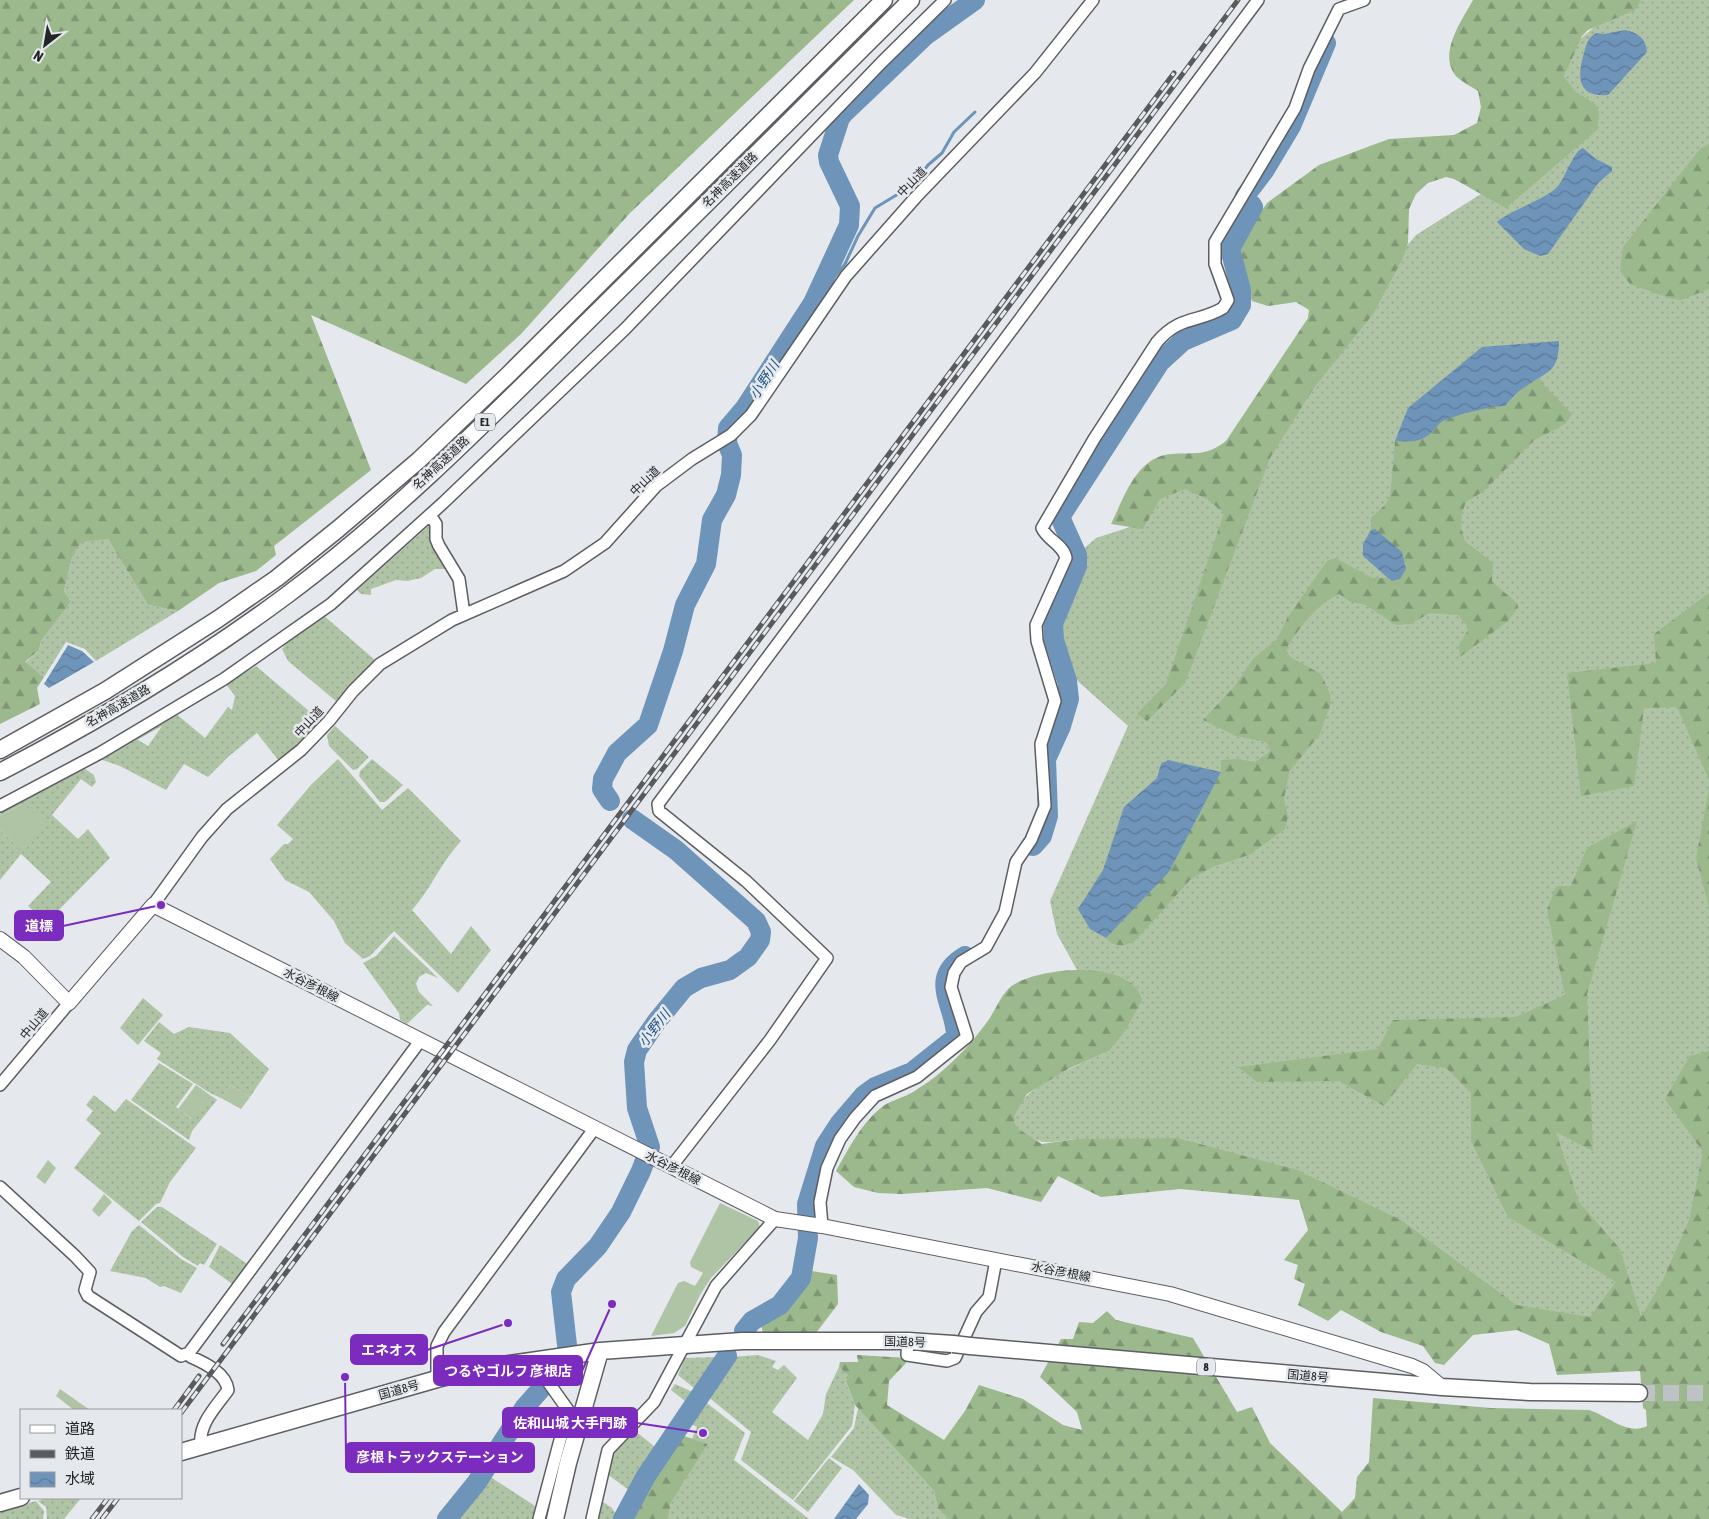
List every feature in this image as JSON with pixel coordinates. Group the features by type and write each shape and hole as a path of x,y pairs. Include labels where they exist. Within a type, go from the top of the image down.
{"highway":[{"name":"名神高速道路","path":"0,750 104,691 218,619 276,578 338,529 419,460 509,374 884,0"},
{"name":"名神高速道路","path":"0,772 179,670 274,605 350,545 432,473 521,387 911,0"},
{"name":"国道8号","path":"182,1452 481,1368 600,1351 742,1341 908,1340 1442,1387 1530,1392 1639,1393"},
{"path":"555,1519 568,1463 600,1351"},
{"path":"0,1503 20,1497"}],"main road":[{"name":"水谷彦根線","path":"153,905 775,1219 1170,1294 1412,1366 1423,1370 1442,1387"},
{"path":"0,939 24,957 70,1003 153,905"}],"street":[{"path":"0,806 100,754 224,679 331,604 430,515 632,322 882,62 945,0"},
{"path":"671,1167 770,1040 827,958 746,881 659,811 658,804 1258,0"},
{"name":"中山道","path":"153,905 202,837 227,809 301,750 330,721 353,691 380,664 464,614 564,571 605,543 656,486 692,458 727,437 751,415 846,276 916,197 1035,72 1090,1"},
{"path":"812,1225 820,1202 827,1168 840,1139 860,1113 875,1096 918,1077 967,1038 951,987 954,973 961,962 986,948 1005,912 1016,862 1031,840 1045,806 1041,744 1055,701 1038,641 1036,625 1066,558 1062,548 1042,528 1094,439 1156,342 1165,333 1185,320 1218,311 1228,300 1216,264 1215,242 1295,108 1309,69 1339,10 1362,1"},
{"path":"430,515 436,524 436,539 439,546 459,579 464,614"},
{"name":"中山道","path":"0,1085 70,1003"},
{"path":"0,1187 90,1272 85,1290 88,1296 180,1356 189,1353 420,1041"},
{"path":"437,1379 437,1346 444,1332 594,1129"},
{"path":"592,1519 608,1450 654,1402 687,1344 716,1286 775,1219"},
{"path":"908,1340 906,1355 947,1361 955,1358 976,1312 989,1297 996,1260"},
{"path":"189,1353 224,1378 228,1390 202,1427 199,1436 201,1446"},
{"path":"538,1360 548,1382 568,1410 539,1519"}],"green space":[{"path":"0,0 854,0 630,213 521,334 466,384 311,315 371,470 274,546 276,555 256,571 219,583 178,611 148,605 108,539 81,542 72,558 64,591 71,602 41,641 39,650 25,662 44,677 37,688 40,704 0,724"},
{"path":"1473,0 1641,0 1635,10 1588,30 1582,36 1564,77 1575,91 1596,105 1599,113 1597,130 1506,208 1454,179 1446,177 1428,183 1416,194 1409,209 1408,243 1403,258 1373,314 1313,389 1270,458 1185,683 1147,721 1137,714 1166,684 1224,513 1207,499 1185,489 1160,499 1143,529 1111,524 1126,491 1140,471 1149,463 1159,457 1171,454 1206,452 1226,441 1308,318 1309,310 1296,302 1268,306 1252,301 1245,283 1239,243 1267,203 1319,165 1389,139 1454,135 1477,123 1481,107 1478,91 1458,78 1449,60 1450,49 1457,29"},
{"path":"1626,0 1709,0 1709,1333 1603,1327 1517,1305 1403,1221 1076,1139 1053,1142 1041,1141 1021,1131 1013,1120 1017,1107 1028,1095 1044,1083 1109,1051 1095,971 1077,970 1057,934 1050,901 1128,726 1071,675 1050,624 1077,555 1096,538 1133,526 1167,486 1187,482 1336,330 1416,235 1530,163 1579,40"},
{"path":"1709,144 1709,289 1681,300 1672,299 1630,284 1620,271 1623,247 1700,149"},
{"path":"1540,378 1545,386 1572,414 1565,424 1533,441 1484,491 1466,502 1462,513 1461,528 1465,541 1493,563 1492,582 1517,603 1518,607 1508,621 1460,657 1459,645 1469,628 1458,615 1430,613 1410,624 1396,625 1366,605 1349,601 1339,594 1323,604 1303,625 1286,649 1290,657 1321,674 1330,694 1331,703 1320,734 1289,772 1284,799 1288,816 1285,829 1249,855 1212,867 1190,880 1135,941 1119,945 1109,941 1106,938 1169,872 1221,772 1221,760 1238,759 1255,762 1269,752 1270,749 1266,742 1236,736 1203,720 1234,687 1253,659 1277,639 1288,617 1327,561 1335,558 1373,578 1388,578 1392,581 1400,579 1406,564 1375,529 1371,530 1371,518 1386,504 1390,497 1395,441 1419,440 1428,436 1442,422 1449,419 1483,409 1505,406 1523,388"},
{"path":"431,524 447,569 435,569 421,578 407,581 396,580 371,589 371,595 361,594 357,590"},
{"path":"108,539 148,605 178,611 96,661 85,649 66,642 44,677 25,663 39,650 41,641 71,602 64,591 72,558 81,541"},
{"path":"1709,593 1709,780 1677,707 1644,708 1634,786 1581,796 1567,673 1656,663 1654,634"},
{"path":"323,615 375,660 337,702 288,661 282,649 288,641"},
{"path":"256,666 323,723 279,761 257,733 228,757 208,777 184,764 166,790 120,766 97,758 175,713 205,738 228,707 232,710 235,696 226,684","holes":["162,726 148,746 137,740"]},
{"path":"335,726 369,757 357,769 353,770 329,746 327,735"},
{"path":"338,759 382,810 408,788 461,841 412,910 451,954 471,926 491,950 458,993 394,931 370,956 363,959 345,943 334,921 309,892 285,880 270,859 284,844 288,844 293,839 277,825 311,785"},
{"path":"372,759 403,785 385,802 380,802 359,776 360,771"},
{"path":"82,767 94,775 96,782 92,787 81,779 52,815 78,839 88,829 110,858 46,923 28,906 51,882 21,854 0,880 0,830 14,843 23,804 0,816 0,810"},
{"path":"1709,789 1709,907 1696,858"},
{"path":"23,804 49,824 21,854 14,843 0,830 0,816"},
{"path":"1637,821 1587,994 1593,1151 1556,1132 1579,1202 1620,1249 1641,1317 1663,1280 1689,1220 1703,1152 1665,1099 1690,1056 1709,1051 1709,1519 949,1519 938,1509 934,1491 855,1405 846,1382 849,1376 839,1367 840,1362 858,1362 857,1355 908,1358 906,1363 889,1381 887,1405 944,1440 965,1411 979,1385 1023,1399 1063,1425 1082,1430 1077,1412 1040,1377 1061,1339 1073,1339 1079,1322 1093,1323 1107,1311 1116,1320 1193,1338 1237,1412 1252,1407 1270,1443 1342,1512 1355,1498 1357,1477 1369,1462 1373,1398 1491,1408 1589,1410 1625,1427 1640,1428 1647,1426 1646,1410 1643,1408 1640,1371 1557,1375 1549,1344 1517,1330 1473,1335 1444,1365 1435,1363 1423,1346 1381,1332 1341,1310 1328,1321 1298,1305 1305,1284 1294,1279 1298,1265 1284,1260 1308,1230 1299,1200 1180,1189 1101,1197 1058,1176 1041,1202 987,1188 902,1194 878,1193 854,1187 836,1171 868,1120 886,1105 918,1089 948,1066 979,1033 1005,993 1013,985 1043,974 1063,971 1084,970 1104,972 1121,977 1135,987 1142,1000 1125,1031 1109,1051 1070,1068 1027,1094 1014,1116 1015,1124 1020,1130 1042,1144 1076,1139 1177,1138 1297,1170 1403,1221 1517,1305 1590,1317 1616,1282 1508,1217 1471,1141 1471,1093 1446,1068 1417,1064 1384,1106 1339,1081 1257,1082 1238,1067 1378,1049 1393,1020 1516,1017 1565,995 1547,910 1556,886 1571,886 1587,848"},
{"path":"394,936 438,978 426,973 419,977 416,984 419,992 433,1006 427,1005 407,1024 400,1020 399,1013 363,963 376,956"},
{"path":"143,998 163,1015 138,1045 120,1028"},
{"path":"159,1022 174,1034 189,1027 230,1033 269,1069 250,1097 230,1085 221,1098 157,1059 161,1053 144,1041"},
{"path":"159,1063 193,1084 176,1107 191,1119 210,1095 217,1100 192,1131 189,1140 131,1100"},
{"path":"196,1085 210,1095 192,1119 178,1109"},
{"path":"230,1085 250,1097 241,1109 221,1098"},
{"path":"94,1095 115,1112 126,1099 196,1148 170,1182 160,1203 156,1204 139,1221 74,1168 101,1133 86,1120 93,1111 86,1105"},
{"path":"48,1160 56,1168 45,1184 36,1177"},
{"path":"104,1194 112,1202 99,1217 92,1210"},
{"path":"720,1203 758,1221 760,1227 711,1278 700,1295 685,1326 674,1333 651,1336 678,1283 684,1281 695,1286 703,1273 691,1267 690,1262"},
{"path":"157,1207 162,1207 217,1244 204,1265 200,1263 198,1266 183,1257 141,1222"},
{"path":"139,1225 181,1259 197,1268 181,1293 164,1286 160,1287 146,1278 110,1271 132,1231"},
{"path":"220,1245 250,1266 235,1286 209,1267"},
{"path":"805,1270 837,1275 838,1304 816,1333 763,1334 761,1323"},
{"path":"758,1355 776,1361 772,1367 778,1370 784,1365 797,1378 772,1412 808,1440 823,1414 826,1394 839,1367 850,1376 846,1383 855,1405 852,1426 793,1500 741,1460 751,1432 706,1395 732,1357"},
{"path":"718,1357 717,1361 720,1362 699,1392 678,1375 685,1358"},
{"path":"675,1384 697,1394 690,1405 671,1390"},
{"path":"60,1389 89,1409 73,1409 56,1396"},
{"path":"703,1400 745,1433 734,1460 809,1519 668,1519 671,1503 708,1444 692,1439 697,1427 686,1422"},
{"path":"858,1408 934,1491 938,1509 949,1519 910,1519 896,1515 853,1470 831,1457 854,1428"},
{"path":"634,1430 660,1451 633,1493 607,1474 615,1449"},
{"path":"681,1435 708,1444 671,1503 668,1519 630,1519 647,1487"},
{"path":"829,1458 842,1468 808,1512 794,1501"},
{"path":"486,1474 535,1506 533,1519 452,1519"},
{"path":"44,1499 80,1499 64,1519 47,1519 46,1507 38,1501"},
{"path":"600,1500 612,1508 619,1519 596,1519"},
{"path":"36,1501 44,1511 43,1519 0,1519 0,1511"}],"water":[{"path":"1625,30 1634,33 1643,40 1647,52 1608,95 1590,93 1585,89 1580,77 1580,70 1588,42 1596,33 1604,34"},
{"path":"1583,148 1596,159 1612,167 1612,171 1599,182 1548,254 1540,256 1524,249 1497,222 1553,191 1561,182 1576,154"},
{"path":"1559,341 1557,359 1551,370 1519,391 1505,406 1483,409 1449,419 1442,422 1428,436 1419,440 1395,441 1408,408 1482,347"},
{"path":"1375,529 1402,552 1406,569 1400,579 1392,581 1363,556 1363,544 1371,530"},
{"path":"68,645 82,651 94,662 49,688 44,684"},
{"path":"1168,760 1221,772 1169,872 1106,938 1090,929 1078,909 1103,870 1124,807 1157,778 1161,764"},
{"path":"859,1484 869,1495 868,1504 856,1519 834,1519"}],"waterway":[{"name":"小野川","path":"610,801 602,789 603,779 617,753 648,725 673,651 685,605 706,564 712,520 726,495 731,475 732,455 727,443 728,428 745,408 813,303 849,225 850,206 829,162 828,155 840,118 926,35 975,0"},
{"path":"1033,846 1042,836 1048,816 1046,759 1061,726 1069,699 1067,681 1054,640 1053,624 1077,566 1077,555 1060,517 1160,362 1183,341 1232,320 1241,305 1241,290 1230,249 1253,207 1245,196 1264,171 1291,126 1326,43"},
{"path":"813,303 845,264 858,236 875,208 913,185 928,165 942,153 954,132 975,112"},
{"name":"小野川","path":"567,1345 561,1292 566,1279 598,1246 621,1212 641,1171 650,1147 637,1108 634,1062 637,1050 657,1021 684,988 701,978 730,970 748,957 760,940 761,932 756,921 676,850 632,819"},
{"path":"744,1331 752,1321 780,1305 801,1278 808,1238 807,1204 825,1146 840,1123 864,1095 875,1087 912,1072 956,1037 945,984 947,974 953,965 965,956"},
{"path":"623,1519 646,1476 727,1356"},
{"name":"小野川","path":"447,1519 477,1482 525,1407 555,1373"}],"tunnel":[{"path":"1639,1393 1709,1393"}],"railway":[{"path":"182,1412 1238,0"},
{"path":"223,1344 1174,73"},
{"path":"175,1409 199,1376"},
{"path":"92,1519 107,1499"},
{"path":"102,1519 117,1499"}],"place":[{"name":"道標","path":"161,905"},
{"name":"つるやゴルフ 彦根店","path":"612,1304"},
{"name":"エネオス","path":"508,1323"},
{"name":"彦根トラックステーション","path":"345,1377"},
{"name":"佐和山城 大手門跡","path":"703,1433"}]}
